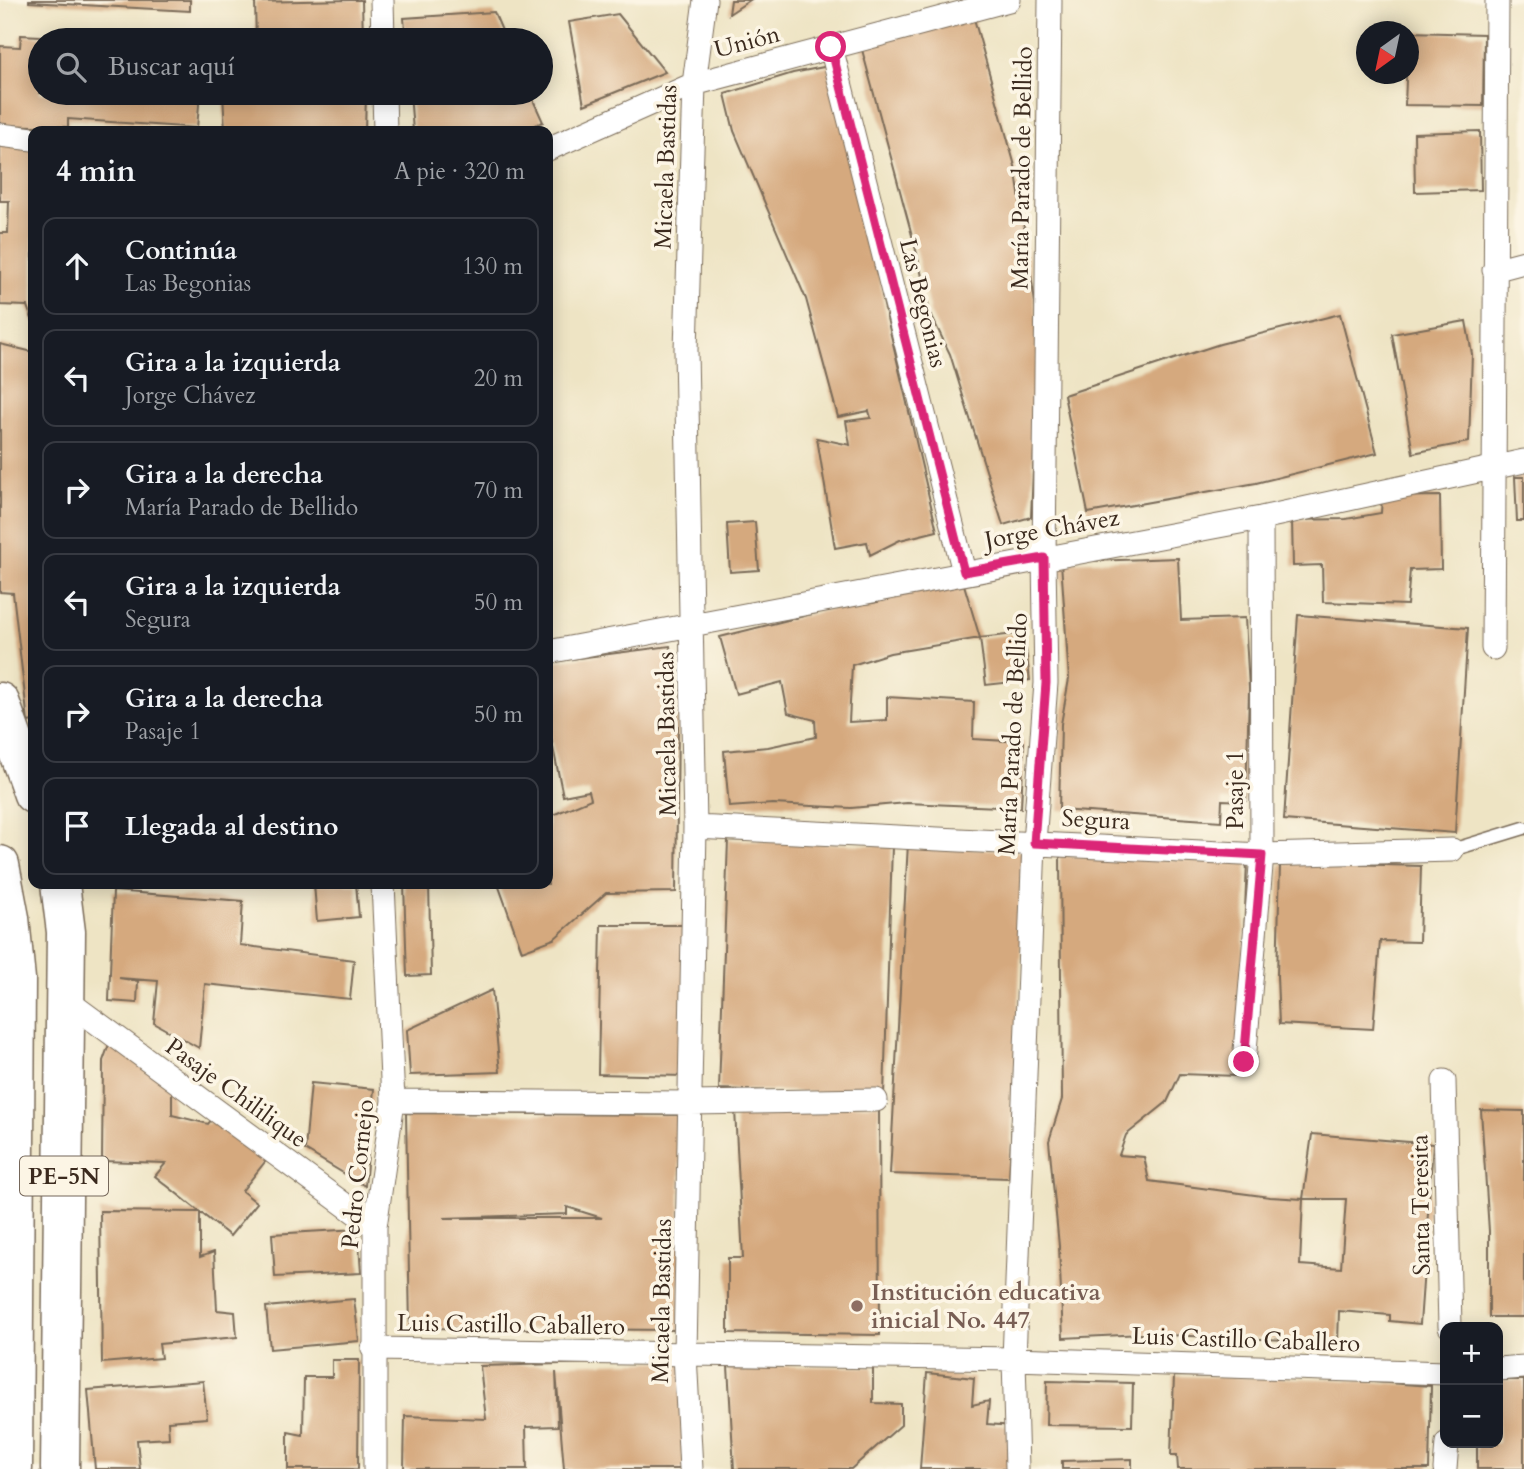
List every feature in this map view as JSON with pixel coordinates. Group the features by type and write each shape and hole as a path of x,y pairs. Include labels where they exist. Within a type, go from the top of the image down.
{"highway":[{"path":"12,729 28,779"},
{"name":"PE-5N","path":"0,865 10,918 16,979 13,1469"},
{"name":"PE-5N","path":"61,889 66,932 61,1469"}],"street":[{"path":"382,0 383,28"},
{"name":"Micaela Bastidas","path":"691,1469 685,1354 695,827 686,472 686,350 694,83 705,0"},
{"name":"Unión","path":"553,147 694,83 1009,0"},
{"name":"María Parado de Bellido","path":"1017,1469 1014,1359 1034,843 1046,683 1044,558 1050,0"},
{"path":"1493,648 1493,270 1497,0"},
{"name":"Las Begonias","path":"831,47 964,572"},
{"path":"384,105 385,126"},
{"path":"0,135 28,138"},
{"path":"1493,270 1524,262"},
{"name":"Jorge Chávez","path":"553,651 1261,518 1524,461"},
{"name":"Pasaje 1","path":"1244,1062 1262,855 1261,518"},
{"name":"Segura","path":"695,827 1262,855 1452,850"},
{"name":"Pedro Cornejo","path":"375,1469 375,1227 393,1101 383,889"},
{"name":"Pasaje Chililique","path":"66,1000 375,1227"},
{"name":"Santa Teresita","path":"1444,1080 1450,1322"},
{"path":"393,1101 691,1103 876,1100"},
{"name":"Luis Castillo Caballero","path":"373,1349 1014,1359 1440,1373"},
{"path":"1503,1369 1524,1367"},
{"path":"1445,1469 1447,1448"}],"lane":[{"path":"1452,850 1524,828"}],"building":[{"path":"190,0 190,11 29,2"},
{"path":"362,0 363,28 256,28 255,2"},
{"path":"731,0 750,0 729,14"},
{"path":"494,12 501,28 405,28 404,18"},
{"path":"618,14 665,72 584,105 569,22"},
{"path":"973,15 1015,166 1039,330 1031,517 1003,525 950,354 930,313 917,254 861,46"},
{"path":"1419,32 1484,34 1483,106 1405,105 1406,84 1419,84"},
{"path":"21,35 28,35 28,105 199,105 197,126 68,119 68,126 0,125 0,46 20,47"},
{"path":"829,66 879,271 883,301 937,531 900,540 870,555 867,542 835,548 817,438 850,445 846,421 871,418 869,411 838,417 806,299 734,131 725,94 793,73"},
{"path":"224,105 366,105 365,126 225,126"},
{"path":"411,105 535,105 543,122 533,126 413,126"},
{"path":"1480,131 1481,190 1415,192 1414,133"},
{"path":"0,140 28,142 28,309 27,306 0,305 0,233 8,233 9,201 0,201"},
{"path":"1340,314 1377,453 1256,483 1088,513 1064,395 1220,344"},
{"path":"1466,321 1472,354 1469,442 1413,453 1392,334"},
{"path":"0,344 28,351 28,722 13,593 0,592"},
{"path":"1515,477 1524,477 1524,521 1517,521"},
{"path":"1440,496 1441,569 1410,570 1407,605 1323,602 1322,565 1293,566 1292,520 1346,519 1381,513 1382,497"},
{"path":"755,522 759,570 730,572 727,524"},
{"path":"1178,558 1181,620 1245,618 1249,689 1246,801 1222,800 1221,821 1059,810 1061,724 1069,679 1061,562"},
{"path":"962,578 980,638 890,653 852,665 849,722 887,720 887,697 974,702 973,739 1024,742 1021,808 907,803 851,808 773,804 729,807 724,751 768,747 816,737 815,720 788,713 782,682 736,694 720,637 840,607 873,603"},
{"path":"1298,615 1468,628 1455,833 1284,820"},
{"path":"1024,633 1030,680 986,685 980,638"},
{"path":"670,646 678,721 676,892 606,893 554,939 522,951 500,889 553,889 553,815 591,799 589,791 563,796 553,747 553,661"},
{"path":"728,840 892,846 884,1095 719,1089"},
{"path":"908,843 1026,852 1009,1178 890,1174"},
{"path":"1060,856 1247,862 1238,1076 1180,1074 1167,1102 1126,1135 1119,1155 1144,1157 1149,1181 1303,1199 1312,1134 1433,1144 1420,1324 1390,1321 1390,1315 1339,1311 1338,1342 1142,1334 1063,1338 1059,1246 1049,1141 1062,1099","holes":["1303,1199 1346,1199 1341,1268 1300,1265"]},
{"path":"1280,864 1421,866 1419,942 1380,941 1373,1029 1279,1024 1277,976"},
{"path":"314,889 356,889 359,917 317,921"},
{"path":"404,889 429,889 431,975 407,976"},
{"path":"113,891 243,901 240,945 354,960 350,999 205,984 199,1048 154,1023 158,981 119,978 138,981 137,1003 109,1001"},
{"path":"601,925 686,925 685,1076 598,1074"},
{"path":"492,990 500,1072 410,1075 407,1030"},
{"path":"111,1039 172,1086 172,1115 208,1124 214,1117 268,1158 242,1191 257,1203 230,1236 155,1176 166,1163 102,1161 103,1061"},
{"path":"311,1083 374,1089 365,1186 305,1150"},
{"path":"879,1104 880,1335 728,1333 728,1258 743,1258 735,1110"},
{"path":"1481,1110 1524,1111 1524,1317 1489,1317 1489,1231"},
{"path":"406,1113 680,1115 680,1330 410,1328","holes":["567,1207 602,1218 444,1218 567,1214"]},
{"path":"100,1211 200,1212 200,1257 214,1252 217,1310 235,1312 237,1337 159,1344 161,1358 102,1363"},
{"path":"358,1229 361,1273 275,1277 272,1234"},
{"path":"354,1299 359,1341 270,1349 266,1307"},
{"path":"332,1360 359,1360 358,1469 288,1469 288,1432 303,1435 304,1377 332,1377"},
{"path":"683,1361 684,1469 564,1469 556,1372 558,1426 526,1427 527,1469 404,1469 405,1416 486,1419 480,1366"},
{"path":"728,1366 873,1367 873,1403 901,1404 901,1425 851,1469 734,1469"},
{"path":"927,1373 974,1378 972,1405 989,1401 987,1424 1014,1426 1012,1469 920,1469"},
{"path":"1174,1376 1330,1379 1431,1386 1429,1469 1178,1469 1177,1455 1171,1455"},
{"path":"1503,1380 1524,1380 1524,1469 1477,1469 1477,1448 1503,1448"},
{"path":"203,1381 207,1418 168,1421 169,1438 137,1440 140,1469 95,1469 88,1390"},
{"path":"1047,1381 1133,1383 1132,1426 1046,1425"},
{"path":"1132,1459 1132,1469 1062,1469 1062,1461"}],"place":[{"name":"Institución educativa inicial No. 447","path":"857,1306"}],"route":[{"path":"831,47 964,572 1044,558 1046,683 1034,843 1262,855 1244,1062"}]}
